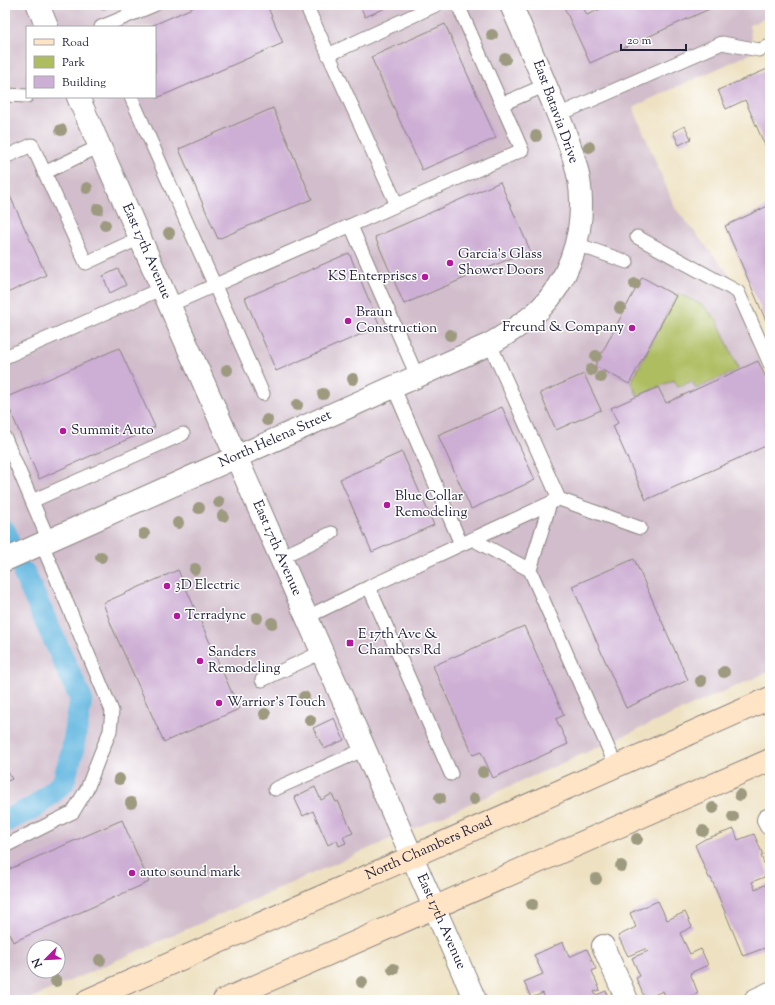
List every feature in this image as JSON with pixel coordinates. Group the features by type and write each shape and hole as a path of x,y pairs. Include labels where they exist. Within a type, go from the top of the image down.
{"main road":[{"name":"North Chambers Road","path":"88,1000 770,698"},
{"path":"224,1000 770,760"}],"street":[{"path":"38,5 47,26"},
{"name":"East Batavia Drive","path":"511,5 558,115 575,166 582,200 581,227 573,256 556,288 540,309"},
{"name":"East 17th Avenue","path":"78,98 475,1000"},
{"name":"North Helena Street","path":"5,560 490,344 514,330 540,309"},
{"path":"604,946 627,1000"},
{"path":"755,1000 770,993"}],"lane":[{"path":"103,26 154,5"},
{"path":"306,5 397,205"},
{"path":"328,55 436,5"},
{"path":"5,357 166,297 215,286 522,150 458,5"},
{"path":"558,115 722,43 759,50 770,46"},
{"path":"502,104 546,85"},
{"path":"5,95 26,96"},
{"path":"131,98 263,394"},
{"path":"5,157 32,145 86,263 140,238"},
{"path":"44,173 100,146"},
{"path":"351,226 417,376"},
{"path":"636,237 738,292 770,364"},
{"path":"576,244 628,262"},
{"path":"490,344 555,501 530,570"},
{"path":"393,386 466,542 530,570 616,766"},
{"path":"32,501 183,434"},
{"path":"5,438 32,501 46,542 112,711 110,731 87,789 74,812 5,846"},
{"path":"307,617 555,501 640,528"},
{"path":"281,557 332,533"},
{"path":"369,587 451,774"},
{"path":"262,680 322,652"},
{"path":"275,789 365,748"}],"shaded area":[{"path":"5,5 770,5 770,16 749,25 754,52 633,107 675,208 740,288 763,342 753,346 770,384 770,671 27,1000 5,1000"}],"green space":[{"path":"678,293 704,306 717,320 739,370 696,389 692,381 678,387 674,380 638,396 631,382"}],"building":[{"path":"99,5 113,5 102,10"},
{"path":"199,5 267,5 283,43 157,98 156,26 151,26"},
{"path":"360,5 392,5 365,17"},
{"path":"569,5 582,5 587,15 610,5 718,5 590,63 564,7"},
{"path":"445,24 496,138 422,170 371,57"},
{"path":"770,68 770,157 745,100 726,109 718,90"},
{"path":"273,108 312,199 218,239 179,149"},
{"path":"685,126 691,139 679,145 673,132"},
{"path":"500,182 530,250 404,304 375,237"},
{"path":"5,185 46,275 5,294"},
{"path":"770,205 770,330 725,226"},
{"path":"349,253 380,326 276,371 245,298"},
{"path":"118,269 126,285 110,293 103,276"},
{"path":"642,277 676,296 629,384 595,366"},
{"path":"119,348 155,427 39,479 5,398"},
{"path":"758,361 770,386 770,444 646,500 613,426 618,423 611,408 658,387 666,403"},
{"path":"584,374 601,410 556,430 540,393"},
{"path":"502,407 535,480 471,509 438,435"},
{"path":"402,452 434,525 372,552 340,479"},
{"path":"634,559 688,680 626,708 572,586"},
{"path":"178,570 239,709 164,742 112,627 103,603"},
{"path":"524,626 564,715 556,719 568,744 493,778 481,752 473,755 433,666"},
{"path":"334,718 344,740 324,749 313,728"},
{"path":"8,772 12,779 5,782 5,773"},
{"path":"315,787 321,800 332,794 336,802 338,801 353,833 343,837 346,843 339,846 337,840 328,845 313,811 303,816 294,797"},
{"path":"122,820 149,882 13,942 5,924 5,871"},
{"path":"734,829 738,840 754,834 763,855 761,856 769,875 752,882 755,889 770,883 770,946 743,956 711,878 709,878 695,845 705,839"},
{"path":"658,901 667,920 685,912 692,927 680,933 690,954 701,949 708,965 690,973 698,993 683,1000 667,1000 663,991 645,999 636,978 640,976 632,958 648,951 647,948 628,956 618,936 636,927 630,913"},
{"path":"563,942 569,957 587,949 596,969 592,971 600,990 594,992 596,995 606,991 609,1000 545,1000 543,993 531,998 524,982 543,974 534,955"}],"waterway":[{"path":"5,532 7,538"},
{"path":"5,821 35,807 63,783 72,753 81,699 24,573"}],"place":[{"name":"Garcia's Glass Shower Doors","path":"450,263"},
{"name":"KS Enterprises","path":"425,277"},
{"name":"Braun Construction","path":"348,321"},
{"name":"Freund & Company","path":"632,328"},
{"name":"Summit Auto","path":"63,431"},
{"name":"Blue Collar Remodeling","path":"387,505"},
{"name":"3D Electric","path":"167,586"},
{"name":"Terradyne","path":"177,616"},
{"name":"E 17th Ave & Chambers Rd","path":"350,643"},
{"name":"Sanders Remodeling","path":"200,661"},
{"name":"Warrior's Touch","path":"219,703"},
{"name":"auto sound mark","path":"132,873"}]}
